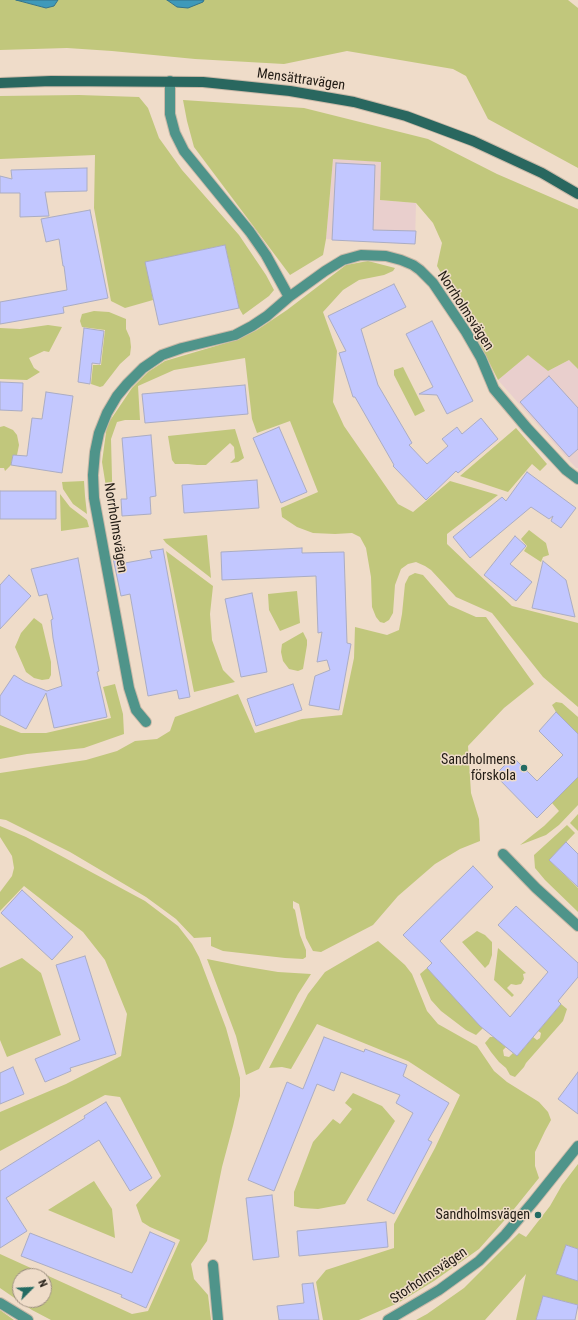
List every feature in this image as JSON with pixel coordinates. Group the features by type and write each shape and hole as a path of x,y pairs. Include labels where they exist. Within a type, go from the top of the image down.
{"street":[{"name":"Mensättravägen","path":"0,83 51,81 203,82 290,91 354,102 398,114 473,140 542,172 578,194"},
{"path":"170,81 170,114 175,133 184,151 250,232 290,297"},
{"name":"Norrholmsvägen","path":"146,722 136,710 129,688 95,505 93,475 95,452 99,433 107,413 117,396 127,384 143,368 162,355 235,334 252,326 325,271 343,260 361,255 386,256 401,260 413,265 433,283 466,332 481,358 494,388 527,428 566,470 578,479"},
{"path":"503,854 536,888 578,926"},
{"name":"Storholmsvägen","path":"388,1320 439,1290 479,1261 505,1235 578,1146"},
{"path":"213,1265 218,1320"},
{"path":"0,1303 28,1320"}],"shaded area":[{"path":"333,158 381,162 380,200 416,203 415,244 326,239"},
{"path":"528,355 548,371 569,360 578,369 578,468 576,468 498,380"}],"green space":[{"path":"0,0 16,0 46,8 54,6 58,0 167,0 177,7 203,2 204,0 568,0 578,8 578,168 488,119 466,76 453,69 347,51 284,64 195,59 67,48 0,50"},
{"path":"79,95 139,97 148,108 159,138 182,170 239,235 266,275 274,290 269,296 243,315 239,308 225,245 146,262 153,300 125,308 111,301 94,208 95,155 0,159 0,96"},
{"path":"183,100 304,108 428,139 497,174 578,209 578,369 569,360 548,371 528,355 498,380 466,316 437,266 442,243 433,223 416,203 380,200 381,162 333,159 326,239 323,255 290,275 194,147"},
{"path":"368,261 395,268 393,271 384,275 359,280 343,290 323,312 337,351 333,402 344,426 398,504 413,512 450,481 498,495 447,534 447,544 512,606 578,623 578,707 543,677 492,613 456,597 431,570 416,562 408,564 401,569 395,585 393,613 389,620 384,623 380,622 372,607 371,577 366,548 360,537 352,533 313,533 297,527 282,517 281,508 318,492 290,421 257,433 252,419 245,358 174,370 138,386 140,420 125,420 117,422 111,439 113,517 102,462 107,425 132,388 148,372 165,361 236,340 257,330 287,310 346,265"},
{"path":"94,311 109,312 126,319 126,329 130,338 131,347 130,355 120,364 103,386 100,387 91,384 93,365 101,365 105,330 82,327 80,321 82,314"},
{"path":"48,325 62,327 49,352 44,351 29,358 34,368 40,372 27,380 0,379 0,328 20,329"},
{"path":"403,367 425,411 415,416 394,375 394,370"},
{"path":"4,426 13,430 17,435 19,445 17,455 13,455 11,465 5,471 4,468 0,468 0,427"},
{"path":"516,428 547,464 540,471 532,464 508,492 460,476"},
{"path":"235,429 244,458 238,462 230,463 235,458 234,447 230,443 206,465 175,464 172,460 168,436"},
{"path":"84,481 87,514 73,504 63,489 62,482"},
{"path":"60,494 70,507 87,520 89,527 61,531"},
{"path":"529,530 546,543 549,555 543,557 541,562 524,551 527,546 521,539"},
{"path":"207,535 211,578 166,543 163,539"},
{"path":"166,551 213,586 210,614 212,640 223,670 235,682 194,692"},
{"path":"415,573 423,575 449,605 476,617 486,617 534,684 504,708 468,746 471,793 479,819 480,841 460,849 435,864 398,896 373,925 321,952 313,951 306,938 299,904 293,901 293,908 295,910 300,935 306,950 306,957 303,959 285,958 223,951 211,946 211,937 194,938 176,919 146,897 70,852 6,820 0,819 0,773 86,760 117,751 135,741 157,739 170,731 175,717 238,694 255,733 302,719 342,715 354,658 355,627 387,635 399,630 405,584 409,576"},
{"path":"297,591 300,623 280,631 269,610 268,594"},
{"path":"34,618 42,624 51,662 51,675 49,679 42,680 34,678 26,672 15,647 21,633"},
{"path":"303,632 307,640 307,645 303,669 298,671 289,669 283,661 281,652 282,644"},
{"path":"115,684 123,714 124,734 84,748 27,754 0,759 0,725 21,733 46,733 111,718 103,687"},
{"path":"556,702 562,703 578,717 578,734 556,712 552,705"},
{"path":"578,777 578,805 559,825 546,835 520,845 544,826 559,811 552,803"},
{"path":"578,814 578,831 570,823"},
{"path":"567,825 575,833 549,860 578,888 578,912 545,880 535,868 534,855"},
{"path":"0,826 26,837 145,901 178,926 192,944 199,957 226,1028 240,1078 240,1096 222,1167 207,1241 191,1264 194,1279 208,1295 211,1320 51,1320 29,1308 52,1308 52,1278 132,1314 148,1311 180,1240 142,1222 136,1205 161,1176 120,1097 105,1095 0,1151 0,1112 66,1084 121,1056 127,1014 105,960 83,932 24,886 0,911 0,892 12,876 14,868 12,856 0,837"},
{"path":"477,931 485,935 492,942 492,955 489,964 485,968 462,942"},
{"path":"378,941 405,965 412,974 427,1011 438,1024 477,1046 494,1071 507,1082 539,1102 548,1112 551,1120 535,1152 535,1166 539,1178 479,1249 434,1281 398,1303 359,1320 323,1320 316,1282 326,1270 394,1248 394,1224 435,1148 460,1095 408,1061 317,1024 291,1069 282,1067 269,1068 308,994 325,972"},
{"path":"498,948 526,973 523,974 524,979 521,984 511,984 507,988 514,995 512,997 494,980"},
{"path":"22,958 41,973 61,1035 7,1057 0,1040 0,968"},
{"path":"207,959 278,972 311,974 298,994 259,1069 246,1075 236,1036"},
{"path":"427,968 483,1028 476,1035 466,1030 441,1011 431,1000 420,974"},
{"path":"561,1004 567,1009 563,1021 515,1077 510,1075 485,1043 490,1037 494,1037 506,1047 503,1050 504,1056 509,1057 513,1053 517,1056 533,1037 537,1040 540,1038 541,1033 538,1031"},
{"path":"353,1093 382,1106 395,1121 345,1204 318,1209 294,1206 294,1192 313,1142 333,1119 340,1124 352,1109 345,1103"},
{"path":"578,1164 578,1249 566,1245 557,1274 578,1280 578,1305 543,1296 536,1320 516,1320 526,1274 485,1320 416,1320 464,1288 519,1233 526,1237 550,1206 562,1185"},
{"path":"94,1181 112,1209 115,1238 48,1210"},
{"path":"0,1254 31,1268 12,1268 12,1296 0,1288"},
{"path":"0,1310 14,1320 0,1320"}],"water":[{"path":"16,0 58,0 54,6 46,8"},
{"path":"167,0 204,0 203,2 188,8 177,7"}],"building":[{"path":"336,163 375,165 373,230 416,231 415,244 332,240"},
{"path":"87,168 87,191 45,192 49,216 20,217 20,193 0,193 0,176 12,179 11,170"},
{"path":"90,210 108,298 63,307 64,313 0,324 0,302 67,290 59,239 46,242 41,219"},
{"path":"225,245 239,308 159,325 145,262"},
{"path":"394,284 406,307 361,329 378,385 412,443 409,445 427,464 448,446 442,439 457,427 462,434 481,418 498,439 458,473 456,471 426,500 393,466 394,465 355,397 353,397 339,353 346,351 328,316"},
{"path":"432,321 473,401 447,414 437,395 419,394 433,387 406,334"},
{"path":"84,328 104,331 100,364 92,363 90,384 78,382"},
{"path":"549,376 578,408 578,449 569,457 520,402"},
{"path":"0,382 23,383 22,411 0,410"},
{"path":"245,385 248,414 145,423 142,394"},
{"path":"46,392 73,396 62,473 11,465 13,455 27,456 32,418 42,419"},
{"path":"279,427 307,492 281,503 253,438"},
{"path":"151,435 156,496 150,497 151,514 122,516 121,499 127,499 122,438"},
{"path":"527,472 576,508 561,528 551,521 553,516 549,519 531,507 470,558 453,537 502,497 506,501"},
{"path":"257,480 259,508 184,513 182,485"},
{"path":"0,491 56,491 56,519 0,519"},
{"path":"515,536 526,546 510,564 532,582 516,601 484,575"},
{"path":"302,548 302,553 344,552 347,643 351,644 339,710 309,705 315,676 330,670 327,660 317,662 322,632 318,633 316,576 222,580 221,552"},
{"path":"163,549 190,697 179,699 177,690 148,696 130,594 121,596 113,558 124,556 125,563 152,558 150,551"},
{"path":"78,558 99,671 97,672 107,717 54,728 46,693 26,729 0,715 0,696 14,675 25,682 47,691 62,686 53,638 51,620 53,619 47,594 39,596 31,569"},
{"path":"543,561 566,580 575,617 532,608"},
{"path":"9,575 31,596 0,629 0,585"},
{"path":"252,593 267,672 241,677 225,599"},
{"path":"293,684 302,710 256,726 247,699"},
{"path":"556,712 578,734 578,777 537,818 495,775 513,757 537,781 563,755 539,731"},
{"path":"566,842 578,854 578,887 549,860"},
{"path":"473,866 493,887 440,941 510,1017 548,972 498,925 516,906 578,963 578,977 558,1001 561,1004 517,1056 480,1026 427,968 432,963 403,935"},
{"path":"22,890 73,937 52,960 1,913"},
{"path":"85,956 116,1054 70,1068 71,1071 45,1082 35,1059 80,1040 56,965"},
{"path":"324,1037 364,1052 365,1049 407,1065 403,1076 449,1103 428,1140 432,1142 394,1214 367,1200 413,1113 396,1103 400,1095 341,1072 334,1091 317,1084 274,1191 248,1180 287,1082 303,1089"},
{"path":"13,1067 24,1094 0,1104 0,1073"},
{"path":"578,1072 578,1114 558,1099"},
{"path":"106,1102 152,1178 130,1191 99,1140 6,1198 27,1231 0,1248 0,1171 85,1118 84,1116"},
{"path":"272,1195 279,1257 253,1260 246,1198"},
{"path":"386,1222 388,1247 299,1256 297,1231"},
{"path":"150,1232 175,1243 146,1308 121,1297 122,1295 21,1256 30,1233 132,1273"},
{"path":"566,1245 578,1249 578,1281 556,1274"},
{"path":"313,1283 319,1320 279,1320 277,1306 304,1303 302,1284"},
{"path":"543,1296 578,1305 575,1320 536,1320"}],"place":[{"name":"Sandholmens förskola","path":"524,768"},
{"name":"Sandholmsvägen","path":"538,1215"}]}
